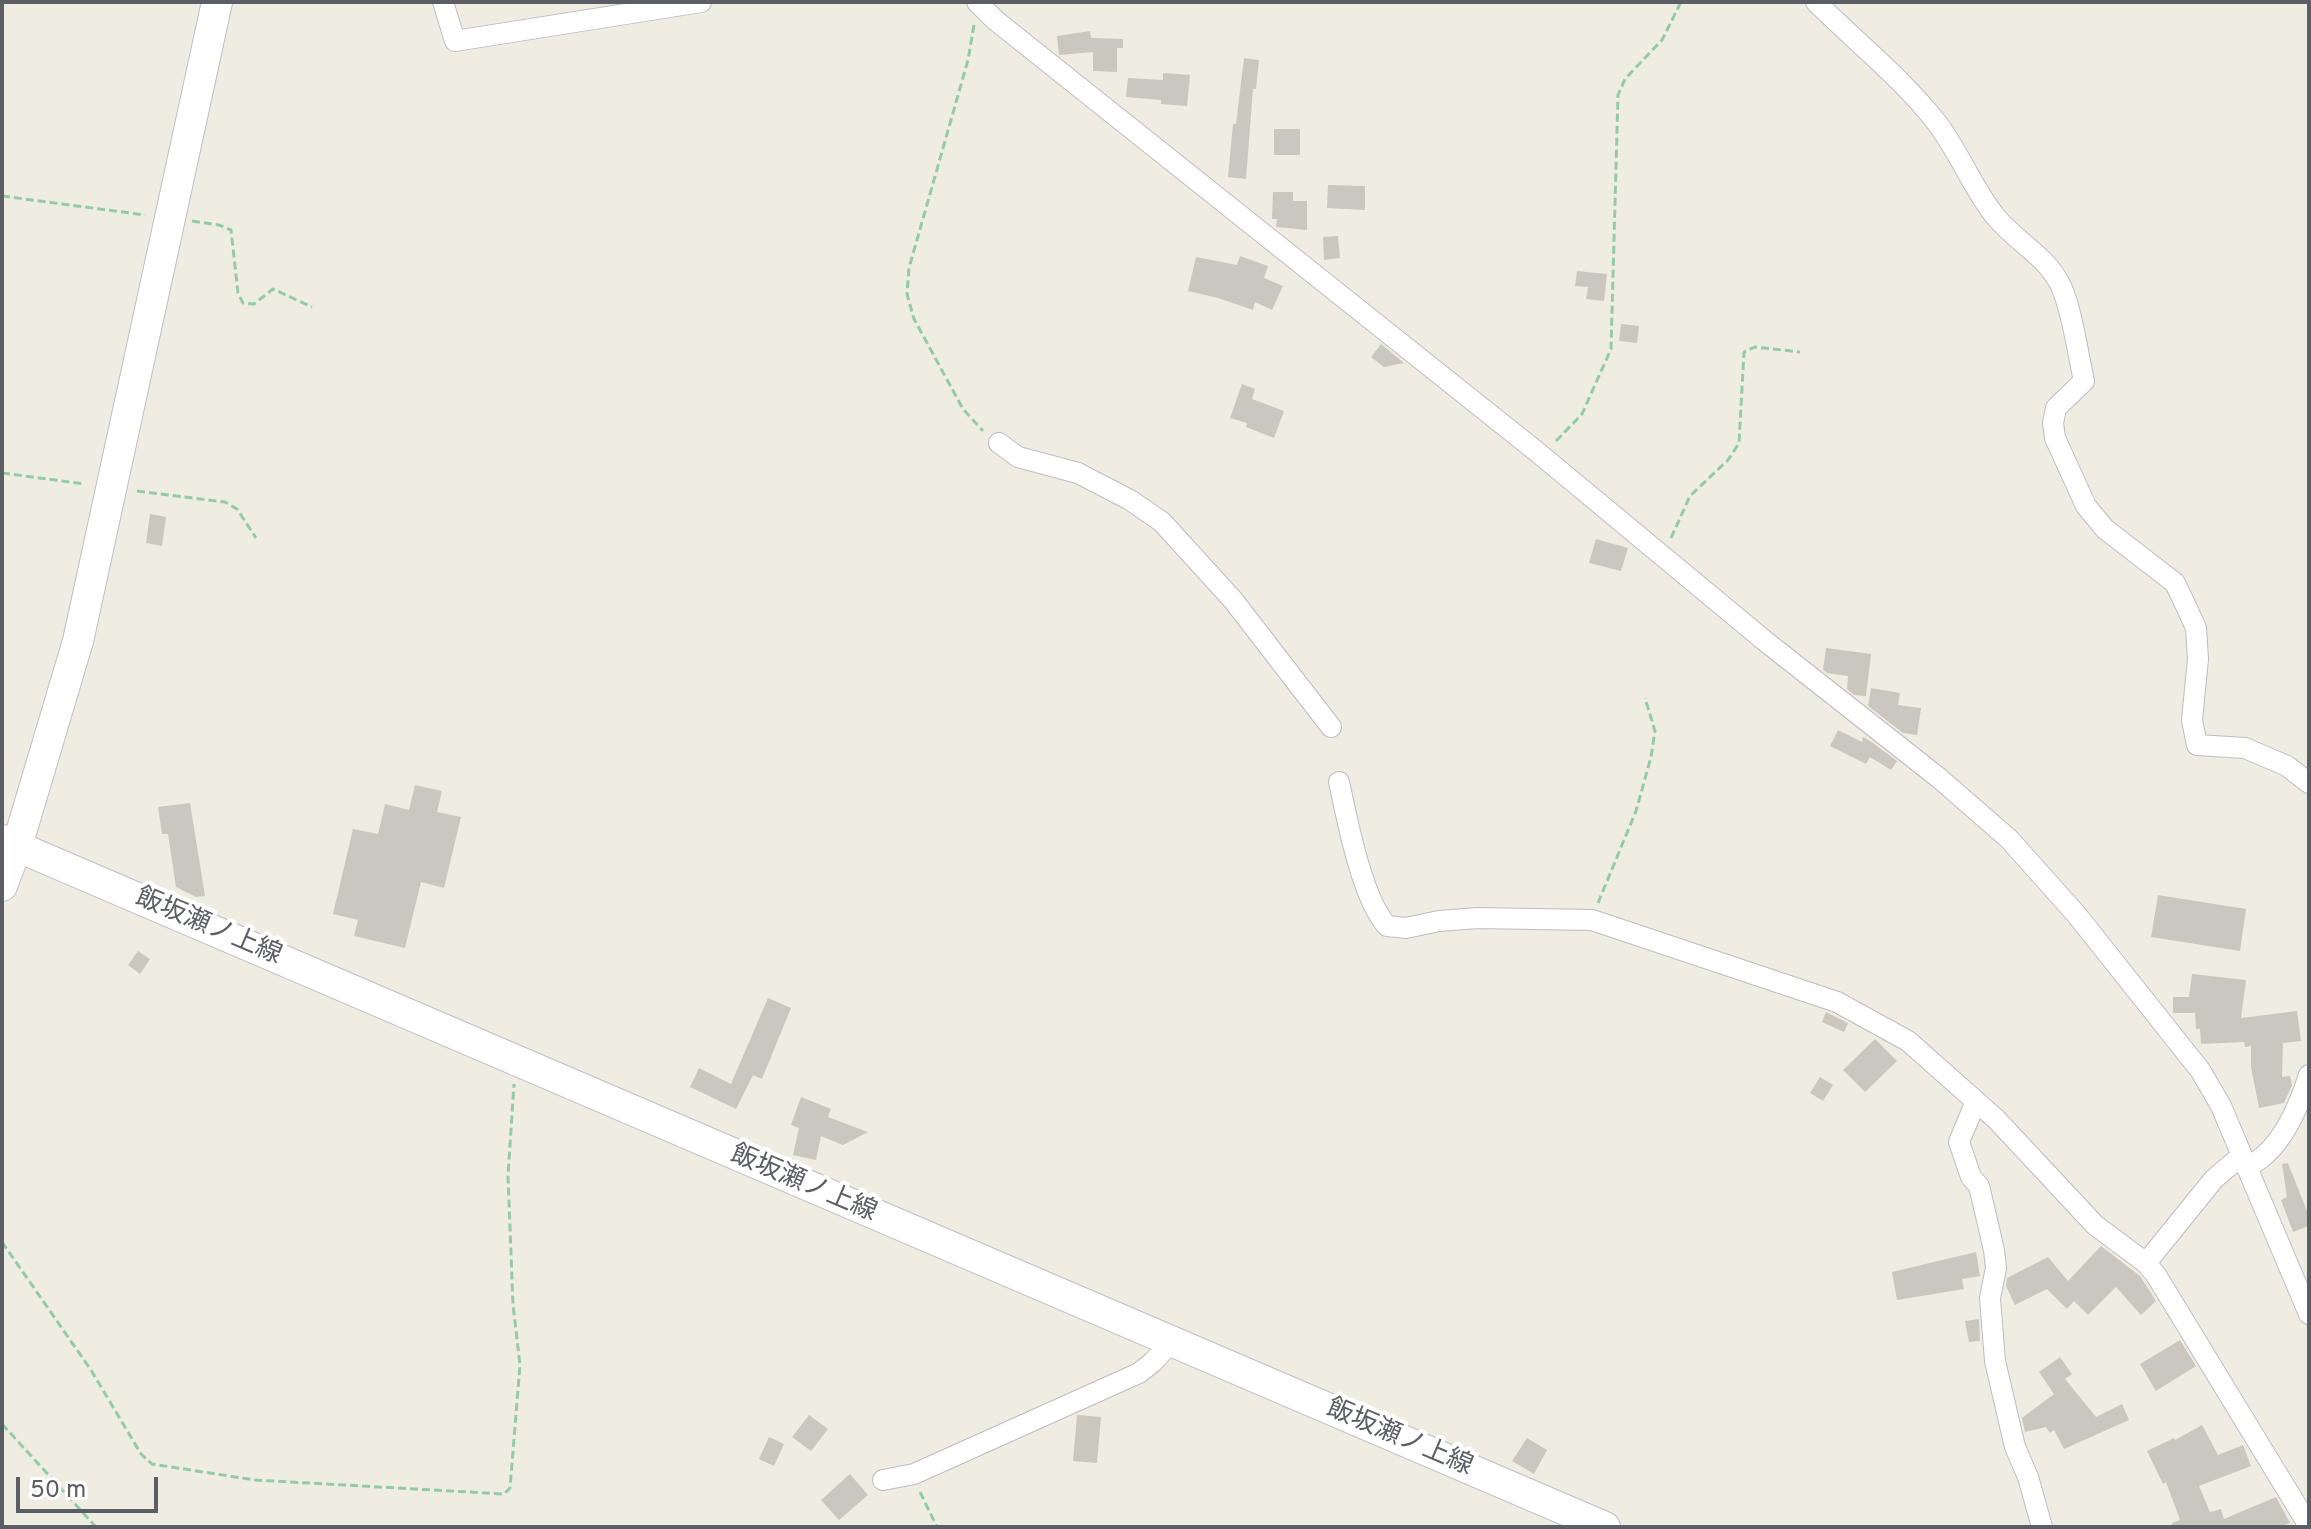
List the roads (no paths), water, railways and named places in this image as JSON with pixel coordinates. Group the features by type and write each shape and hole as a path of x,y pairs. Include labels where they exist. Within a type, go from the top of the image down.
{"main road":[{"path":"2,886 9,843 78,641 217,2"},
{"name":"飯坂瀬ノ上線","path":"9,843 1605,1527"}],"street":[{"path":"443,2 455,41 701,2"},
{"path":"1816,2 1906,87 1938,124 1992,212 2011,234 2036,251 2060,284 2084,381 2056,408 2053,423 2055,438 2086,506 2105,529 2175,583 2185,604 2196,628 2198,659 2192,720 2197,745 2245,748 2287,766 2309,783"},
{"path":"980,5 1542,456 1776,650 1939,778 2009,839 2076,914 2200,1070 2221,1106 2243,1162 2302,1279 2309,1314"},
{"path":"999,443 1018,457 1078,473 1130,500 1162,522 1233,600 1331,727"},
{"path":"1339,782 1368,892 1380,919 1387,926 1406,928 1478,918 1592,920 1837,1002 1908,1041 1976,1101 2095,1225 2146,1263 2156,1275 2309,1526 2306,1527"},
{"path":"2146,1263 2214,1179 2269,1151 2281,1136 2309,1075"},
{"path":"1976,1101 1959,1142 1971,1177 1979,1186 1994,1250 1996,1268 1990,1298 1995,1361 2015,1447 2028,1477 2042,1527"},
{"path":"883,1480 911,1475 1139,1373 1171,1342"}]}
